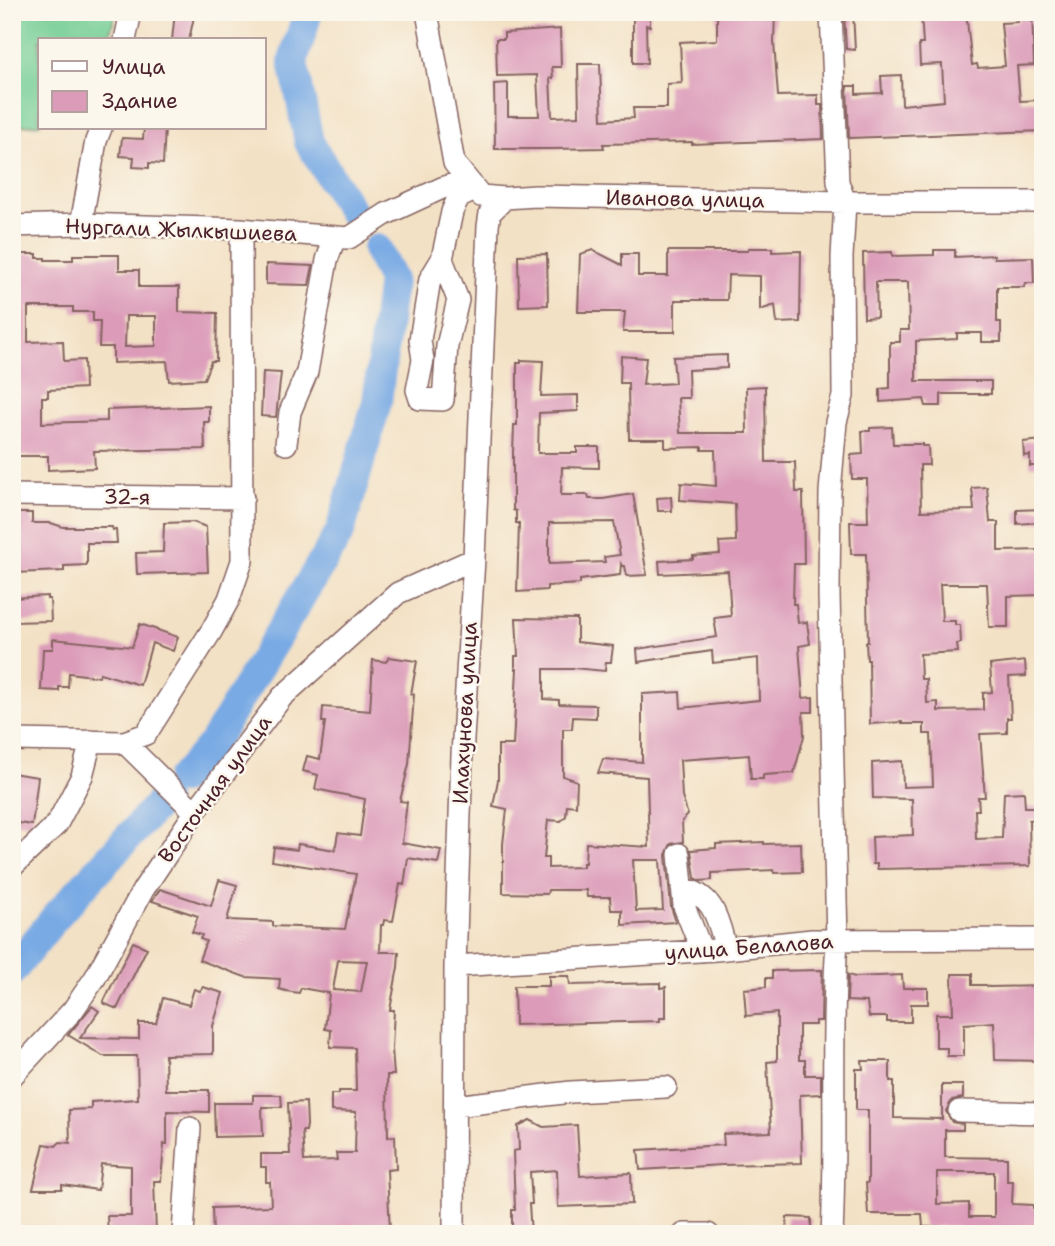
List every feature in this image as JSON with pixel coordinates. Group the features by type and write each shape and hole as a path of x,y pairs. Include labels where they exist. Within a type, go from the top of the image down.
{"street":[{"path":"125,38 131,12"},
{"path":"427,12 454,163 471,185"},
{"path":"831,12 838,181 845,202 842,257 843,396 836,422 830,492 829,568 837,941 834,985 832,1234"},
{"path":"81,224 100,130"},
{"path":"286,444 290,412 307,372 327,260 342,237 442,188 471,185"},
{"path":"442,259 458,300 447,346 443,400 420,399 417,390 422,360 420,340 430,279 442,259 452,212 458,198 471,185"},
{"name":"Иванова улица","path":"471,185 481,196 505,198 536,196 845,202 1043,202"},
{"name":"Илахунова улица","path":"454,1234 456,966 462,755 474,559 488,226 490,214 505,198"},
{"name":"Нургали Жылкышиева","path":"12,226 81,224 241,229 342,237"},
{"path":"12,740 124,742 146,734 229,599 242,561 241,229"},
{"name":"32-я","path":"12,495 243,498"},
{"name":"Восточная улица","path":"12,1076 73,1010 144,890 195,812 282,697 398,593 474,559"},
{"path":"12,867 57,824 82,776 91,741"},
{"path":"124,742 195,812"},
{"path":"679,853 688,918 702,951"},
{"path":"682,888 694,891 710,902 726,949"},
{"name":"улица Белалова","path":"456,966 702,951 812,940 1043,939"},
{"path":"455,1106 571,1092 666,1087"},
{"path":"959,1111 1043,1113"},
{"path":"183,1234 190,1128"},
{"path":"684,1234 708,1234"}],"green space":[{"path":"12,12 116,12 109,38 38,38 38,124 12,126"}],"building":[{"path":"175,12 195,12 189,38 172,38"},
{"path":"633,12 650,12 650,26 646,25 647,63 633,63"},
{"path":"717,12 775,12 778,96 818,95 818,105 822,105 823,139 603,144 604,148 495,149 494,84 508,83 508,116 539,116 537,75 497,76 496,39 504,39 504,33 560,29 561,67 552,67 553,78 550,78 552,117 579,116 578,64 600,64 602,120 634,118 633,108 667,108 667,84 682,83 680,42 717,40"},
{"path":"844,12 853,12 855,50 846,49"},
{"path":"921,12 966,12 972,65 977,64 978,68 1005,66 1001,23 1018,22 1018,12 1032,12 1034,65 1017,66 1020,101 1043,100 1043,131 849,138 847,86 856,86 856,94 882,93 881,76 901,75 902,105 944,101 942,64 920,65 919,44 923,44"},
{"path":"144,130 165,130 163,164 149,163 149,168 133,167 134,157 120,156 122,138 143,139"},
{"path":"748,248 772,248 772,252 801,251 800,322 777,323 775,305 760,310 760,276 728,275 727,300 675,300 675,332 623,332 625,312 578,312 580,254 593,250 622,265 622,254 638,254 638,276 668,276 668,251 748,251"},
{"path":"934,250 955,250 955,257 1033,257 1034,283 1025,283 1024,287 997,287 997,322 1001,322 1001,342 982,342 982,333 957,333 957,339 916,341 916,381 991,381 991,394 941,394 941,406 926,406 924,399 880,402 880,389 890,388 890,342 900,342 900,330 909,330 908,282 876,282 877,317 864,318 863,253 892,252 892,256 934,255"},
{"path":"20,254 37,254 37,258 45,260 73,260 73,255 119,255 119,270 139,270 139,287 179,287 179,312 217,313 216,361 211,361 204,379 169,381 167,361 113,363 113,347 99,347 100,321 93,321 93,312 73,312 73,307 28,307 28,342 63,341 64,361 84,360 85,388 48,390 48,397 42,397 42,423 107,421 107,410 209,406 209,422 204,422 205,449 94,451 95,468 48,470 48,456 15,456 12,287 16,287 15,263 20,263","holes":["126,316 156,316 156,346 125,347"]},
{"path":"547,254 548,305 519,306 518,255"},
{"path":"266,264 313,266 309,285 266,284"},
{"path":"727,355 727,368 688,370 689,398 678,398 680,433 747,433 746,387 765,386 766,462 795,462 796,492 803,492 804,564 794,564 793,604 796,604 798,623 807,622 810,644 799,646 803,698 813,697 813,712 803,712 804,736 794,773 763,775 763,779 751,779 749,755 680,760 682,797 688,815 682,821 683,842 671,844 666,855 671,907 676,922 622,925 622,910 611,910 610,897 587,897 586,890 548,890 547,894 503,893 503,844 507,809 493,806 498,780 498,745 513,745 517,669 515,656 518,656 516,618 577,619 577,642 613,646 611,662 606,662 605,671 544,669 544,699 559,700 559,704 596,705 596,718 573,717 572,729 563,729 563,776 577,781 576,806 567,805 566,816 561,821 548,820 544,858 548,858 548,868 583,867 586,843 649,847 647,777 598,773 603,759 642,762 642,694 680,692 681,708 759,700 758,658 713,663 712,651 638,662 637,649 717,637 714,618 731,616 728,571 660,574 659,561 720,554 719,542 736,541 735,504 680,500 681,483 716,486 715,450 702,450 702,447 665,448 665,439 629,439 628,383 620,383 621,356 646,358 643,385 675,383 673,357","holes":["633,860 660,860 663,910 636,911"]},
{"path":"521,360 543,361 541,396 578,395 578,411 539,413 538,453 577,453 577,447 599,447 599,468 562,467 561,495 588,495 589,499 603,499 633,494 647,575 627,576 625,566 621,564 620,575 580,580 580,584 547,586 547,590 517,592 519,523 516,523 516,511 513,510 513,453 514,425 517,425 517,363 521,363","holes":["614,522 620,555 604,557 605,562 549,564 549,523"]},
{"path":"263,372 281,373 276,417 261,416"},
{"path":"892,427 893,444 928,446 929,465 920,465 921,511 974,510 972,488 987,487 990,522 998,522 998,551 1043,550 1043,595 1008,596 1008,627 989,627 987,584 940,584 942,621 955,621 955,625 960,625 961,643 957,644 958,652 920,654 921,679 926,679 927,703 938,702 938,711 983,710 983,693 992,692 990,665 1025,661 1026,676 1009,677 1011,718 1007,718 1007,733 980,734 985,797 978,797 979,810 975,810 976,839 1002,838 1004,793 1024,792 1025,807 1043,807 1043,819 1029,820 1030,866 877,869 877,864 873,864 872,837 913,835 912,799 873,798 872,763 902,761 903,787 933,786 931,734 924,734 924,724 870,724 866,554 851,554 850,522 868,522 867,479 852,479 851,455 863,454 862,431"},
{"path":"1043,440 1043,466 1030,466 1030,455 1024,456 1023,442"},
{"path":"671,497 672,511 658,511 657,498"},
{"path":"1043,509 1043,522 1017,524 1017,510"},
{"path":"12,513 32,513 32,523 51,523 63,527 112,527 116,530 117,543 87,543 87,565 64,566 64,571 12,573"},
{"path":"193,522 206,527 208,572 137,574 136,553 163,552 164,523"},
{"path":"47,596 47,599 50,599 51,621 12,622 12,598"},
{"path":"140,624 178,637 173,651 152,643 140,685 100,673 99,677 69,673 68,687 59,687 59,691 41,690 43,649 53,649 53,639 132,647"},
{"path":"389,657 417,661 411,694 414,694 409,764 400,801 407,802 402,843 441,850 438,863 408,858 404,885 400,884 393,921 384,920 381,925 380,952 399,952 390,1010 394,1010 394,1075 387,1075 388,1137 395,1136 396,1169 387,1170 390,1232 213,1234 212,1208 271,1206 270,1182 266,1182 266,1167 261,1167 261,1154 290,1154 288,1103 306,1102 307,1125 306,1131 302,1131 304,1161 337,1160 336,1153 355,1153 356,1112 331,1111 331,1094 356,1091 355,1048 330,1047 331,1030 325,1029 329,993 301,988 299,993 286,991 279,989 280,979 245,977 199,960 206,941 200,939 202,935 192,932 198,916 152,901 160,889 211,906 219,880 237,885 227,920 273,922 273,926 345,929 356,874 272,861 274,847 297,850 298,844 335,850 338,833 360,836 365,799 315,789 318,775 303,771 307,756 320,759 325,722 322,722 323,707 370,711 373,660 386,662","holes":["338,960 367,961 361,992 333,990"]},
{"path":"12,773 38,777 32,825 12,822"},
{"path":"801,843 802,872 774,873 773,870 712,873 712,880 701,881 695,878 691,850 716,848 716,844"},
{"path":"133,942 147,948 117,1009 103,1003"},
{"path":"822,970 821,1021 815,1021 815,1025 799,1025 799,1060 805,1060 805,1075 821,1075 821,1094 800,1095 802,1163 640,1170 638,1150 724,1145 723,1134 771,1132 767,1062 777,1061 777,1013 746,1016 744,989 766,987 766,978 772,978 772,971"},
{"path":"952,974 972,974 972,985 1043,986 1043,1061 995,1060 994,1022 964,1024 964,1056 947,1056 947,1048 936,1048 936,1014 953,1014"},
{"path":"848,975 902,975 903,988 928,988 928,1004 911,1004 911,1022 887,1022 887,1017 869,1017 867,1002 847,1001"},
{"path":"549,976 569,976 570,985 660,983 660,988 666,987 666,1018 660,1018 660,1021 515,1025 514,986 549,986"},
{"path":"203,987 223,993 213,1026 213,1054 165,1055 166,1090 209,1090 209,1112 167,1111 167,1144 164,1144 161,1181 154,1181 156,1233 108,1234 107,1216 131,1216 131,1166 101,1164 98,1190 62,1185 62,1189 33,1189 44,1144 56,1146 60,1142 70,1143 69,1110 91,1109 91,1102 138,1099 137,1056 103,1056 68,1035 92,1006 99,1011 80,1038 139,1039 139,1023 156,1023 163,998 189,1005 194,989 200,991"},
{"path":"862,1061 890,1061 890,1081 894,1081 894,1118 942,1119 942,1085 963,1085 963,1098 952,1100 946,1111 952,1122 963,1124 963,1130 945,1130 945,1157 1007,1158 1007,1181 1013,1181 1012,1204 1033,1205 1033,1208 1043,1209 1043,1231 1008,1230 1008,1234 981,1234 982,1229 956,1230 956,1226 923,1227 922,1214 868,1214 868,1110 856,1110 856,1069 863,1069","holes":["937,1172 994,1172 994,1217 969,1217 969,1203 937,1204"]},
{"path":"253,1095 281,1095 282,1107 262,1107 263,1136 215,1137 214,1103 253,1103"},
{"path":"530,1120 543,1127 577,1125 580,1176 631,1173 632,1204 558,1207 557,1170 530,1172 531,1234 512,1234 512,1210 515,1210 513,1151 519,1150 518,1126"},
{"path":"787,1217 811,1218 811,1232 786,1232"}],"waterway":[{"path":"308,12 293,61 309,142 351,211"},
{"path":"181,779 212,744 340,532 377,402 392,280 377,249"},
{"path":"12,971 57,915 163,799"}]}
